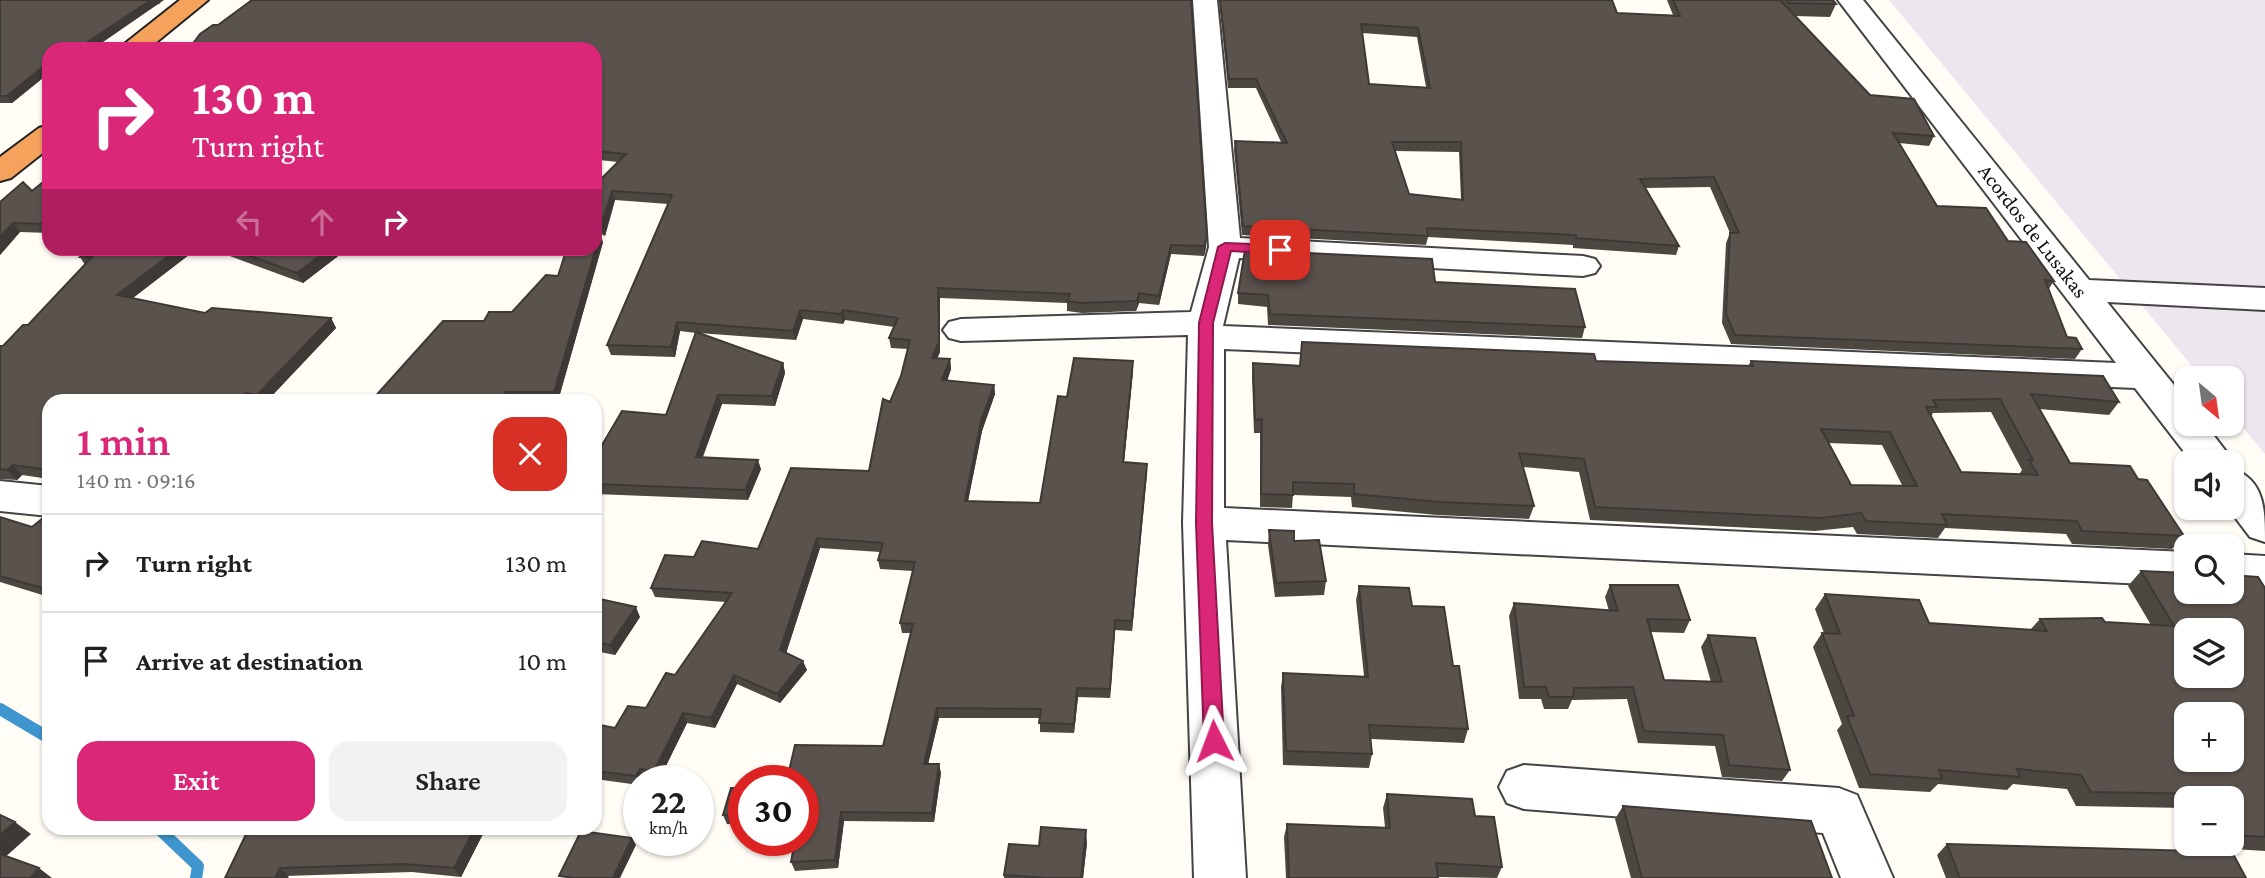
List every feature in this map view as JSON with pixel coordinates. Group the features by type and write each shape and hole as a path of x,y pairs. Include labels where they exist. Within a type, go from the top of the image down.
{"highway":[{"path":"140,42 196,0"},
{"path":"168,42 224,0"},
{"path":"0,147 42,115"},
{"path":"0,172 42,139"}],"street":[{"path":"1205,0 1225,247 1206,330 1204,523 1220,878"},
{"name":"Acordos de Lusakas","path":"1850,0 2205,450"},
{"path":"1225,247 1583,266"},
{"path":"2080,290 2265,299"},
{"path":"961,330 1206,330 2146,376"},
{"path":"0,496 42,500"},
{"path":"2244,499 2265,526"},
{"path":"1204,523 2174,568"},
{"path":"2244,572 2265,573"},
{"path":"1524,787 1839,811 1867,878"}],"shaded area":[{"path":"1889,0 2265,0 2265,454 2244,429 2244,366 2192,366"}],"building":[{"path":"0,0 151,0 88,42 42,42 42,67 7,96 0,96"},
{"path":"252,0 1191,0 1207,237 1204,246 1171,245 1159,296 1139,293 1137,301 1081,303 1067,301 1070,294 938,288 939,342 932,358 950,359 942,380 994,385 981,421 965,501 1040,503 1058,396 1067,397 1074,358 1133,361 1123,462 1147,464 1132,621 1115,620 1110,689 1077,688 1074,724 1039,723 1041,709 937,708 924,764 939,764 932,813 841,812 835,860 791,862 792,856 819,856 819,765 790,765 795,745 883,746 913,624 900,623 915,562 878,560 883,543 817,538 780,650 803,661 777,694 734,675 711,718 683,713 657,765 623,765 623,774 602,772 602,725 615,728 628,706 646,708 666,673 675,675 732,593 651,588 665,555 694,557 702,541 758,549 791,468 869,471 883,399 890,402 901,376 910,340 889,338 898,318 843,310 841,314 800,310 793,331 677,322 671,347 607,345 672,195 612,191 602,223 602,178 626,154 602,152 602,42 194,42 213,25 218,25"},
{"path":"1220,0 1612,0 1617,13 1680,16 1673,0 1780,0 1870,95 1914,99 1934,136 1893,133 1937,206 1986,208 2008,241 2026,242 2054,281 2045,280 2067,337 2076,338 2082,349 1735,335 1726,314 1730,233 1739,233 1714,177 1640,179 1679,246 1576,238 1576,235 1427,228 1428,236 1243,226 1235,141 1287,143 1256,79 1229,79","holes":["1361,24 1418,28 1430,88 1369,84","1392,142 1461,142 1463,200 1409,194"]},
{"path":"1787,0 1833,0 1836,4 1788,3"},
{"path":"23,182 32,191 42,183 42,224 13,223 0,237 0,202"},
{"path":"1245,250 1432,259 1435,282 1575,289 1585,327 1270,314 1268,295 1238,293"},
{"path":"168,256 117,295 205,313 212,308 331,318 258,394 42,394 42,469 13,465 7,470 0,469 0,346 23,325 28,325 92,257 80,257"},
{"path":"250,256 319,256 297,273"},
{"path":"564,256 594,256 554,392 377,394 443,321 484,321 489,312 512,312 546,275 558,276"},
{"path":"696,332 783,363 772,396 718,395 696,457 758,460 745,490 602,484 602,445 622,411 666,415"},
{"path":"1302,342 1594,354 1596,361 1753,366 1751,361 2103,376 2119,402 2031,394 2070,463 2130,466 2138,479 2147,480 2183,534 2082,531 2077,521 1942,514 1947,525 1866,521 1861,513 1822,518 1595,507 1584,459 1519,453 1534,506 1440,502 1354,494 1354,484 1293,482 1293,495 1261,494 1262,419 1255,420 1253,363 1300,366","holes":["2000,399 2033,460 2029,460 2038,475 1961,472 1926,407 1937,407 1933,400","1821,429 1890,432 1917,486 1851,485"]},
{"path":"0,517 32,527 42,519 42,588 0,576"},
{"path":"1269,530 1294,531 1294,541 1319,540 1326,581 1276,583"},
{"path":"2141,571 2174,572 2174,604 2244,604 2244,576 2258,577 2265,588 2265,837 2244,836 2244,786 2174,786 2174,793 2091,792 2081,775 2017,769 2020,777 1939,770 1942,779 1870,774 1847,716 1854,716 1822,633 1840,634 1825,594 1919,600 1929,623 2047,631 2040,619 2102,618 2105,622 2174,626"},
{"path":"1610,585 1678,585 1690,620 1647,619 1664,680 1722,682 1708,635 1755,638 1790,770 1729,765 1723,735 1644,731 1633,687 1574,688 1573,697 1549,697 1546,687 1524,687 1514,603 1618,611"},
{"path":"1359,586 1409,588 1412,606 1444,607 1453,666 1459,666 1468,729 1369,725 1372,754 1286,751 1283,673 1368,677"},
{"path":"602,600 636,607 610,645 602,643"},
{"path":"1387,794 1472,799 1475,816 1494,817 1502,867 1436,863 1438,878 1289,878 1287,824 1390,828"},
{"path":"728,798 728,815 723,815"},
{"path":"1623,806 1811,821 1832,878 1642,878"},
{"path":"0,815 15,822 0,835"},
{"path":"1041,827 1086,830 1081,878 1004,875 1009,844 1039,846"},
{"path":"246,835 471,835 454,868 404,864 280,868 275,878 225,878"},
{"path":"579,835 623,837 623,856 613,878 559,876"},
{"path":"1947,844 2174,850 2174,856 2234,856 2246,878 1960,878"},
{"path":"0,854 39,868 30,878 0,878"}],"waterway":[{"path":"0,709 42,734"},
{"path":"165,835 198,866 196,878"}],"route":[{"path":"1214,741 1204,523 1206,323 1225,247 1280,250"}]}
